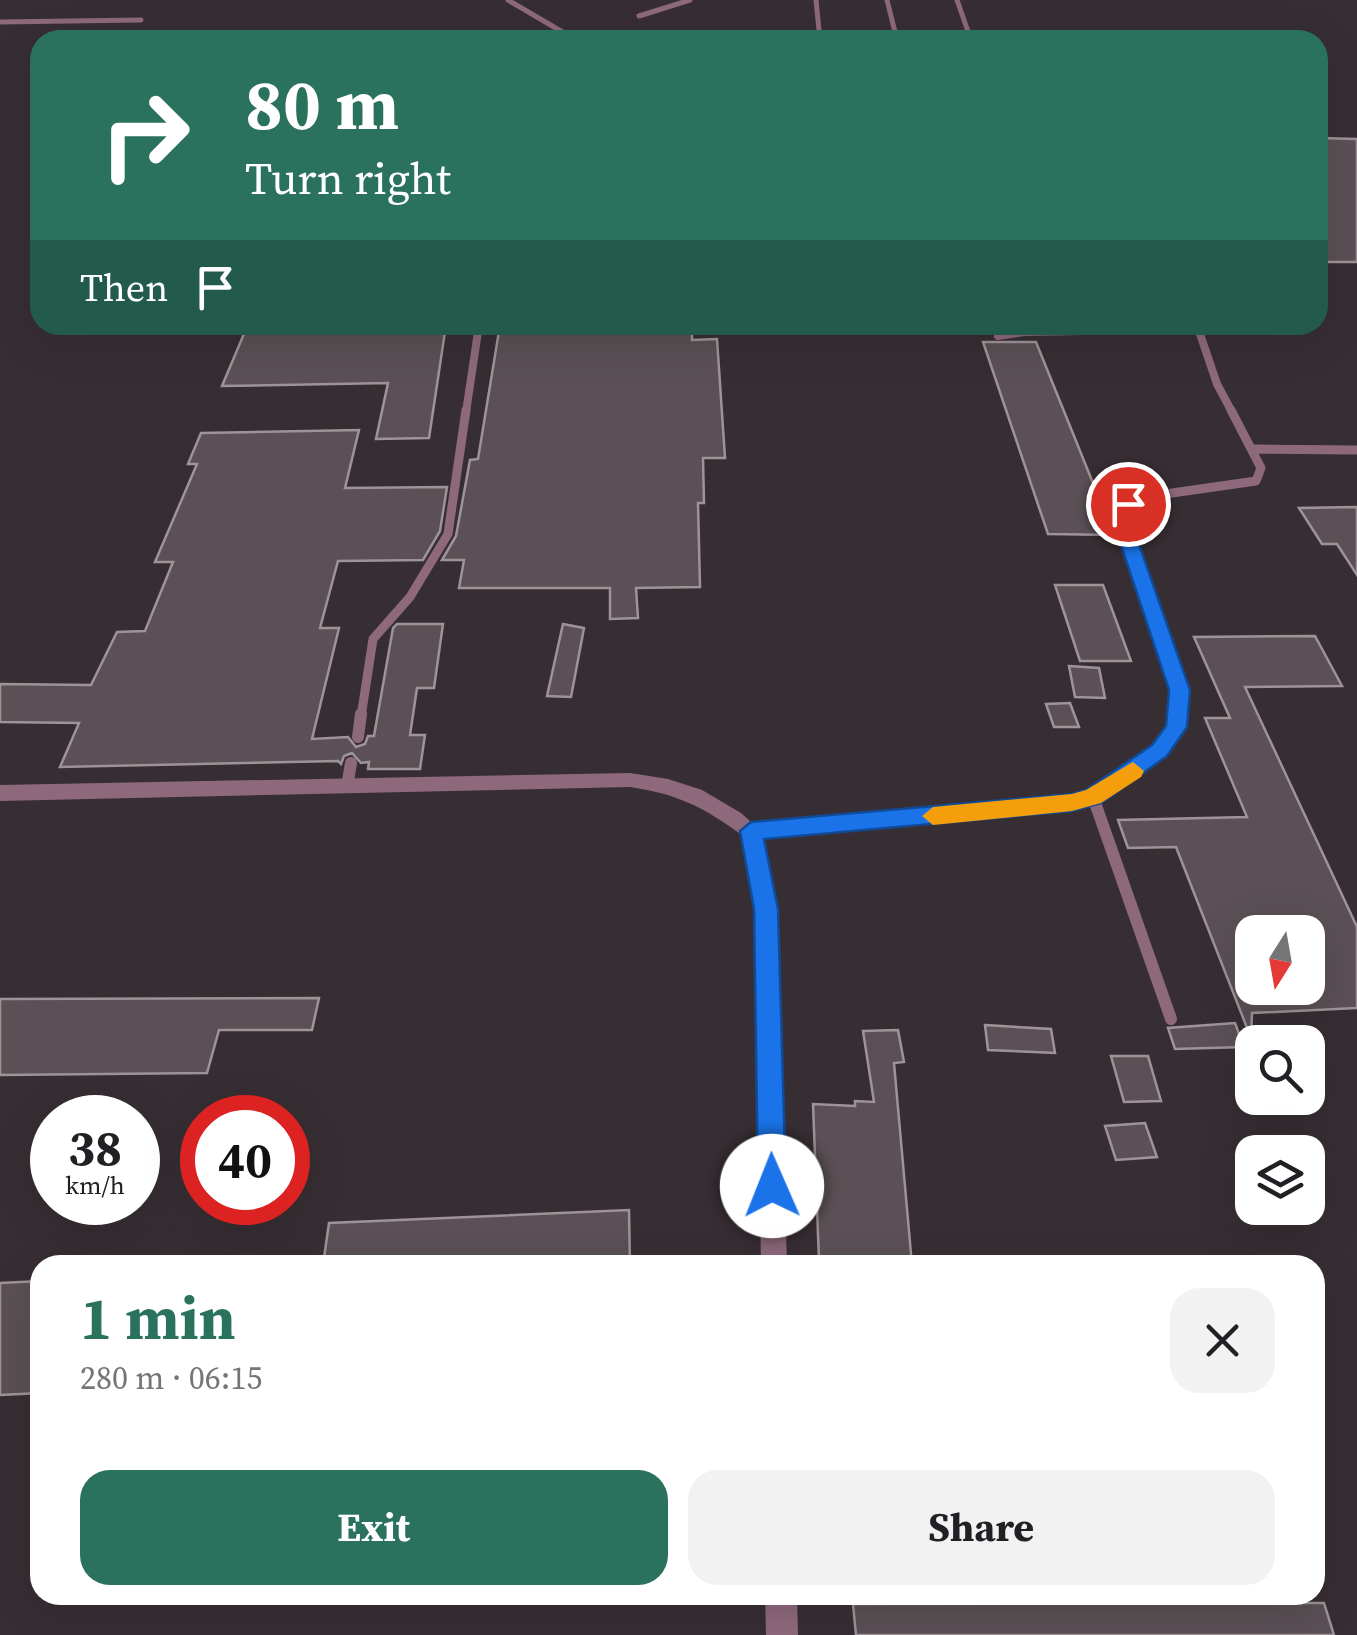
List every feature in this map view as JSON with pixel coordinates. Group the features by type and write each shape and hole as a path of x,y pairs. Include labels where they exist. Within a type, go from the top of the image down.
{"street":[{"path":"0,792 630,780 685,788 751,831 766,909 774,1255"},
{"path":"781,1605 782,1635"}],"lane":[{"path":"508,0 560,30"},
{"path":"639,16 690,0"},
{"path":"816,0 819,30"},
{"path":"886,0 894,30"},
{"path":"957,0 967,30"},
{"path":"0,22 140,20"},
{"path":"358,737 373,639 410,597 448,534 478,335"},
{"path":"998,336 1004,335"},
{"path":"751,831 1020,809 1093,797 1159,750 1176,727 1180,690 1126,533 1123,518 1128,504 1160,491 1256,482 1261,468 1217,384 1201,335"},
{"path":"1254,449 1357,450"},
{"path":"347,786 351,763"},
{"path":"1093,797 1171,1019"}],"building":[{"path":"1328,138 1357,139 1357,262 1328,262"},
{"path":"243,335 444,335 429,438 376,439 388,383 222,386"},
{"path":"498,335 692,335 692,340 717,339 725,458 703,458 704,503 698,503 700,587 636,588 638,618 610,619 610,588 459,588 464,560 442,560 456,536 470,460 478,459"},
{"path":"983,342 1036,342 1114,535 1048,534"},
{"path":"359,430 345,488 447,487 440,531 423,560 338,561 320,628 339,628 312,739 348,737 356,747 365,744 368,736 374,736 393,628 397,624 443,624 434,688 417,688 410,735 425,735 420,769 368,769 369,762 361,763 352,753 344,756 341,764 338,761 60,767 79,723 0,722 0,684 91,685 117,632 145,631 173,562 155,562 197,464 188,464 201,433"},
{"path":"1357,507 1357,575 1337,544 1322,544 1299,508"},
{"path":"1055,585 1103,585 1131,661 1080,661"},
{"path":"563,624 584,628 571,697 547,696"},
{"path":"1315,636 1342,686 1245,687 1357,927 1357,1008 1252,1013 1252,1025 1246,1025 1238,1005 1325,1005 1325,915 1235,915 1235,997 1176,847 1128,848 1118,820 1247,817 1205,718 1230,718 1194,637"},
{"path":"1069,666 1099,668 1105,698 1075,697"},
{"path":"1070,703 1079,727 1054,727 1046,704"},
{"path":"319,998 312,1030 219,1030 207,1073 0,1075 0,999"},
{"path":"1235,1023 1235,1047 1175,1049 1168,1028"},
{"path":"985,1025 1051,1029 1055,1053 988,1050"},
{"path":"898,1030 904,1062 894,1063 911,1255 819,1255 813,1104 855,1106 855,1101 874,1102 863,1031"},
{"path":"1111,1056 1148,1056 1161,1101 1124,1102"},
{"path":"1145,1123 1157,1157 1116,1160 1105,1126"},
{"path":"629,1210 630,1255 324,1255 329,1223"},
{"path":"30,1282 30,1394 0,1395 0,1283"},
{"path":"853,1605 1325,1605 1334,1635 856,1635"}],"slow traffic":[{"path":"933,816 1072,803 1093,797 1133,771"}],"route":[{"path":"772,1186 766,909 751,831 1072,803 1093,797 1159,750 1176,727 1180,690 1126,533 1123,518 1128,504"}]}
